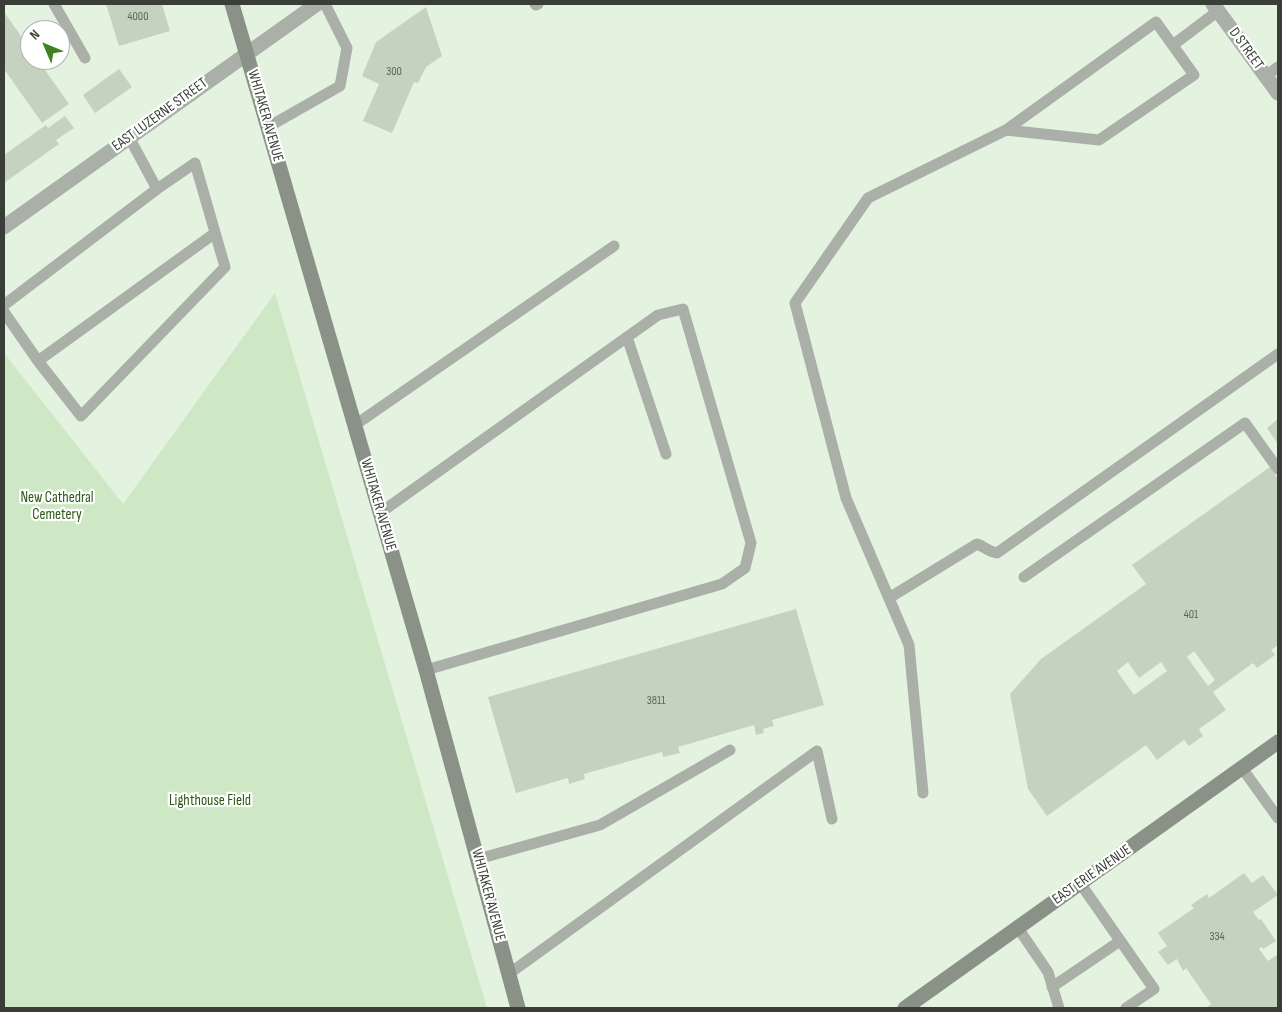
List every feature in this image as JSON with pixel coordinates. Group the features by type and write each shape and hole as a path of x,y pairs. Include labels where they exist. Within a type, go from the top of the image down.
{"main road":[{"name":"WHITAKER AVENUE","path":"232,4 426,670 518,1008"},
{"name":"EAST ERIE AVENUE","path":"905,1008 1278,742"}],"street":[{"name":"EAST LUZERNE STREET","path":"4,226 317,4"},
{"name":"D STREET","path":"1216,7 1278,93"}],"lane":[{"path":"54,4 85,58"},
{"path":"268,127 340,86 347,48 324,4"},
{"path":"1173,46 1216,7"},
{"path":"923,793 910,645 846,498 795,303 868,198 1006,130 1156,22 1194,75 1100,140 1006,130"},
{"path":"1266,76 1278,67"},
{"path":"129,137 157,189"},
{"path":"4,304 157,189 195,164 225,267 82,416 38,361 4,312"},
{"path":"38,361 215,232"},
{"path":"355,425 614,246"},
{"path":"380,513 658,315 683,309 751,543 745,568 722,584 426,670"},
{"path":"627,337 666,454"},
{"path":"889,598 977,544 990,552 997,553 1278,354"},
{"path":"1024,577 1245,423 1278,469"},
{"path":"478,859 600,825 730,750"},
{"path":"510,973 817,751 832,819"},
{"path":"1242,768 1278,818"},
{"path":"1080,883 1154,990 1126,1008"},
{"path":"1018,928 1048,972 1059,1008"},
{"path":"1052,986 1120,941"}],"green space":[{"name":"Lighthouse Field","path":"275,293 487,1008 4,1008 4,353 123,504"}],"building":[{"path":"106,4 162,4 170,31 119,46"},
{"path":"426,7 442,56 426,67 418,83 414,82 392,133 363,121 379,84 362,76 376,42"},
{"path":"4,12 20,35 20,70 45,70 69,104 42,123 4,69"},
{"path":"119,69 132,87 95,113 83,95"},
{"path":"65,116 74,128 56,140 59,144 4,183 4,155 46,125 48,128"},
{"path":"1278,419 1278,444 1267,428"},
{"path":"1270,467 1278,479 1278,645 1271,650 1275,655 1257,668 1253,663 1213,692 1226,710 1199,729 1203,736 1189,746 1184,740 1157,760 1146,745 1047,816 1028,789 1010,694 1041,659 1146,584 1132,565","holes":["1194,651 1215,680 1208,686 1187,657","1128,662 1139,678 1161,662 1167,671 1134,695 1117,671"]},
{"path":"796,609 824,705 772,720 774,726 763,729 764,733 756,735 754,725 678,747 680,753 663,757 662,752 584,774 585,779 569,784 568,778 516,793 488,697"},
{"path":"1244,873 1252,883 1263,875 1278,895 1253,912 1259,920 1261,919 1276,941 1263,949 1261,947 1259,949 1268,961 1278,954 1278,1008 1206,1008 1211,1004 1186,968 1183,971 1177,959 1168,965 1158,952 1167,946 1158,933 1194,908 1191,905 1207,894 1209,898"}],"park label":[{"name":"New Cathedral Cemetery","path":"57,506"}]}
